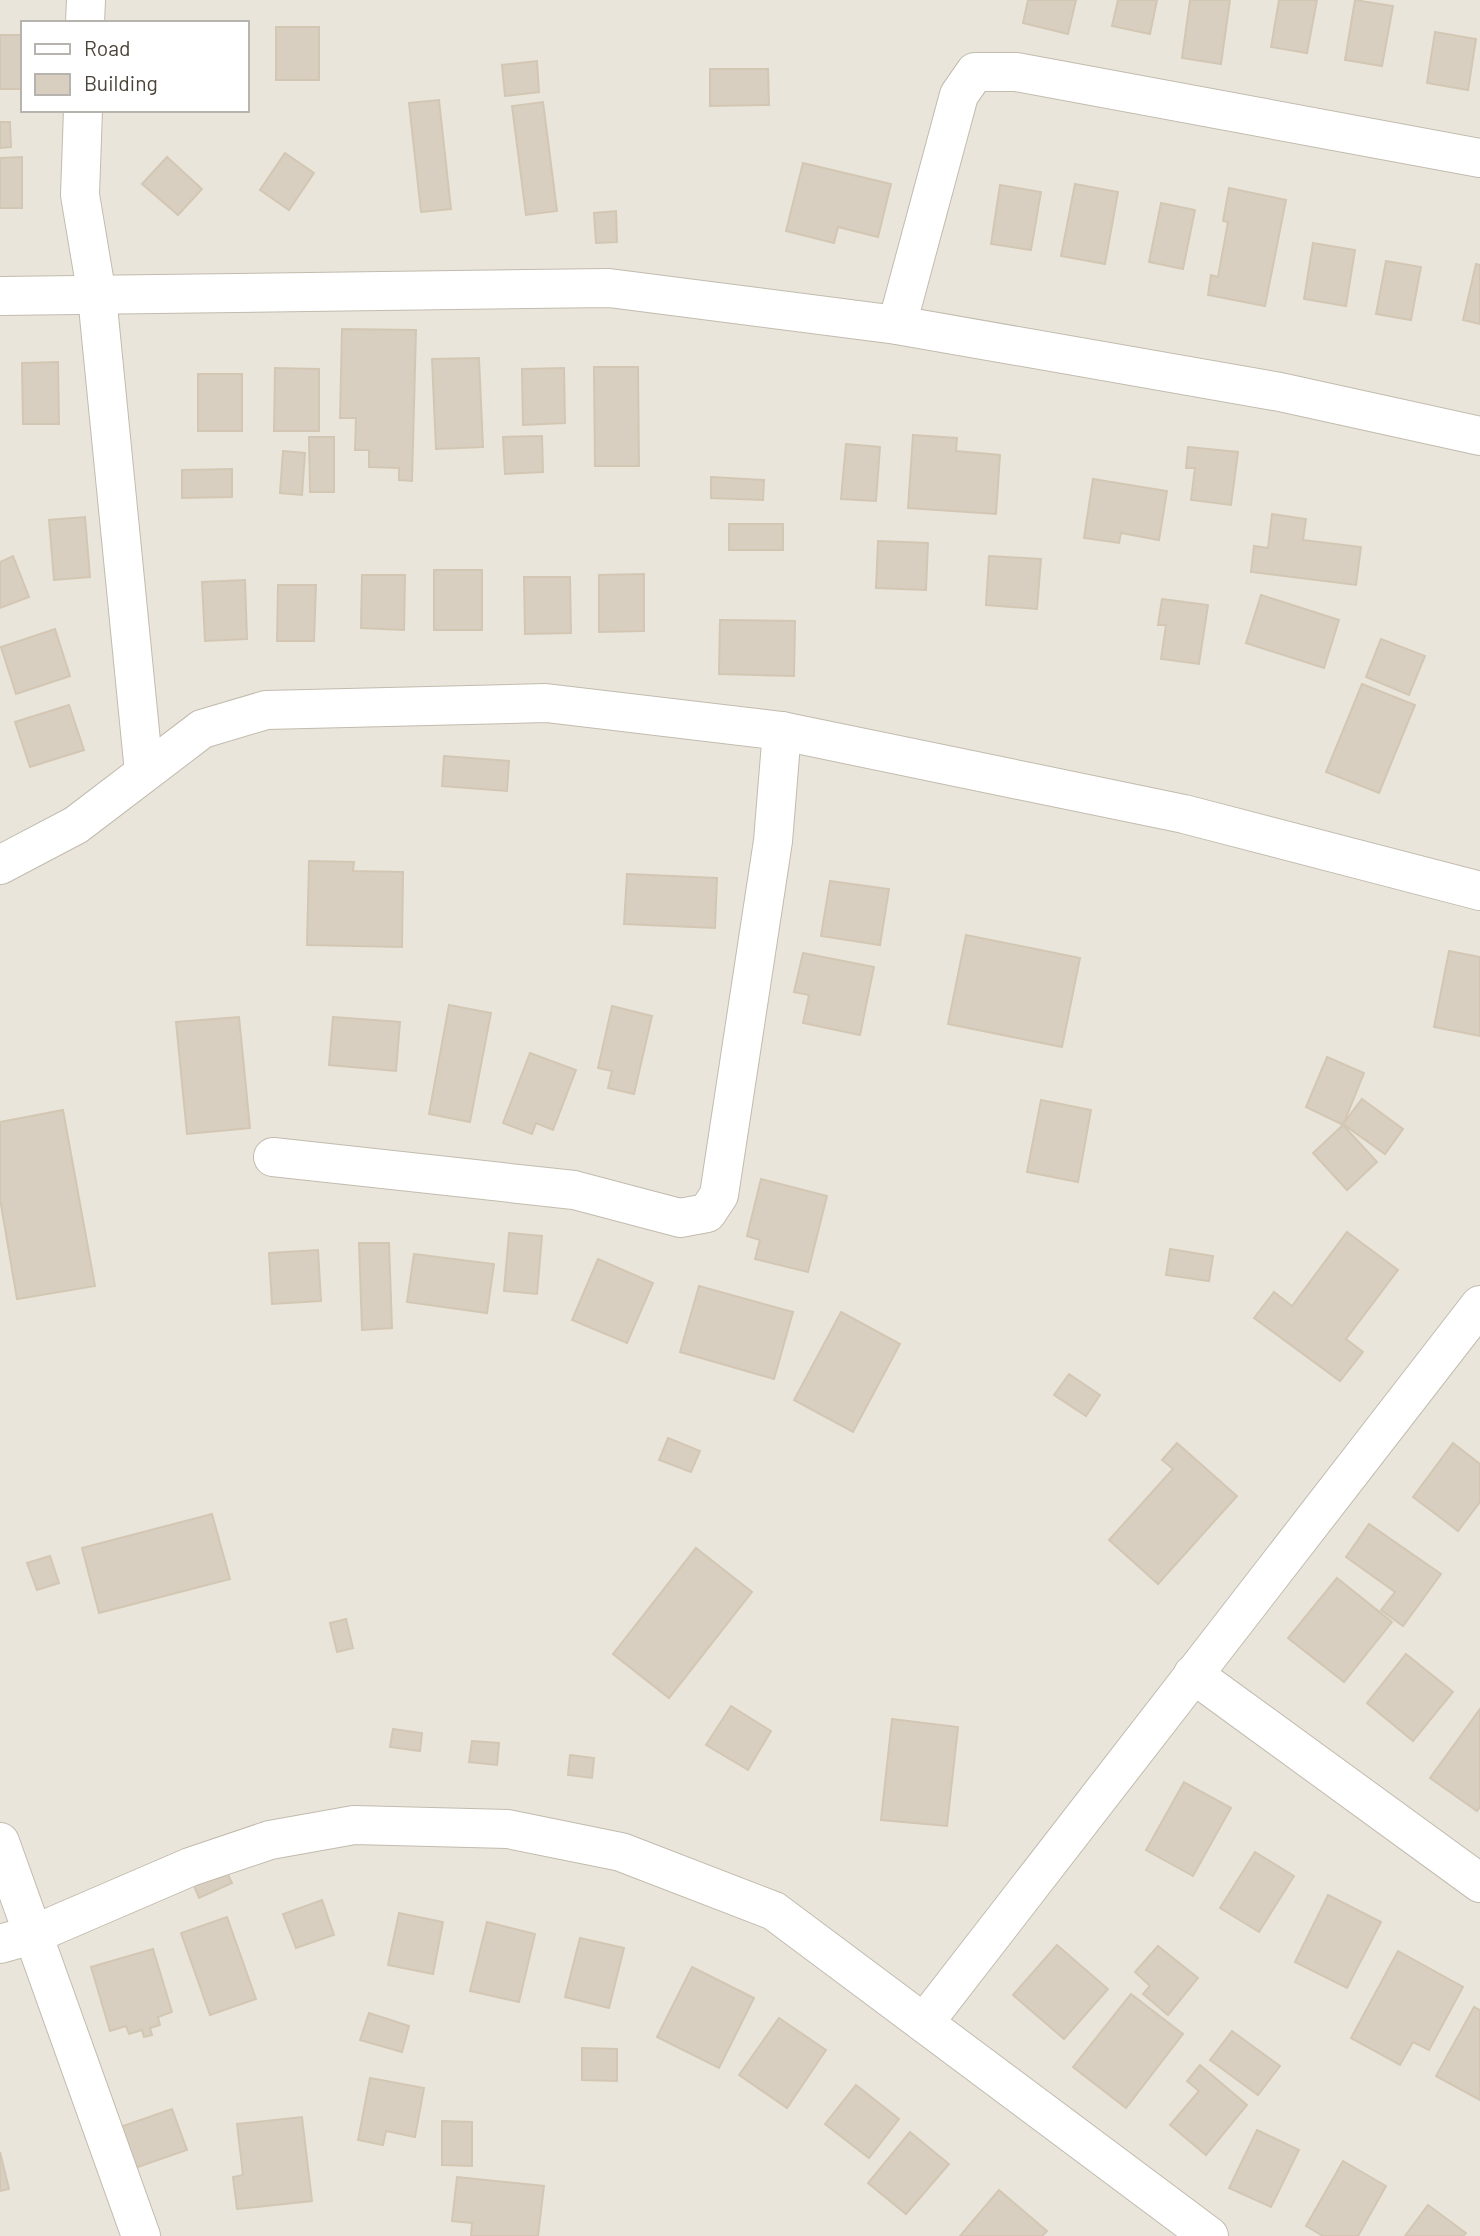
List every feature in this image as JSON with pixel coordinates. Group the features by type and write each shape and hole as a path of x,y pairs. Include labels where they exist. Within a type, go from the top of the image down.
{"street":[{"path":"85,21 86,0"},
{"path":"897,324 958,95 975,72 1016,72 1480,158"},
{"path":"83,112 80,195 97,296 144,772"},
{"path":"0,296 609,288 897,324 1280,392 1480,436"},
{"path":"0,865 76,825 202,729 266,710 546,702 782,731 1184,814 1480,891"},
{"path":"273,1157 574,1190 680,1218 707,1213 719,1195 773,841 782,731"},
{"path":"924,2023 1194,1674 1473,1329"},
{"path":"1194,1674 1480,1882"},
{"path":"16,1940 190,1867 270,1840 355,1825 508,1829 621,1852 774,1911 1209,2236"},
{"path":"0,1842 16,1940 141,2236"}],"shaded area":[{"path":"0,0 1480,0 1480,2236 0,2236"}],"building":[{"path":"1028,0 1076,0 1068,34 1023,23"},
{"path":"1118,0 1157,0 1150,34 1112,26"},
{"path":"1190,0 1230,0 1221,64 1182,58"},
{"path":"1279,0 1317,0 1307,53 1271,47"},
{"path":"1355,0 1393,6 1382,66 1345,60"},
{"path":"276,27 319,27 319,80 276,80"},
{"path":"1435,32 1476,39 1468,90 1427,83"},
{"path":"0,35 21,35 21,89 0,89"},
{"path":"537,61 539,92 505,96 502,65"},
{"path":"710,69 768,69 769,105 710,106"},
{"path":"439,100 451,209 421,212 409,103"},
{"path":"543,102 557,211 526,215 512,106"},
{"path":"0,122 10,122 11,147 0,148"},
{"path":"285,153 314,173 289,210 260,190"},
{"path":"22,157 22,208 0,208 0,158"},
{"path":"167,157 202,189 178,215 142,184"},
{"path":"803,163 891,184 878,237 838,227 834,243 786,231"},
{"path":"1075,184 1118,192 1105,264 1061,256"},
{"path":"1000,185 1041,192 1031,250 991,244"},
{"path":"1229,188 1286,200 1265,306 1208,295 1211,275 1218,277 1228,222 1223,221"},
{"path":"1161,203 1195,210 1183,269 1149,262"},
{"path":"616,211 617,242 596,243 594,213"},
{"path":"1313,243 1355,250 1346,306 1304,299"},
{"path":"1386,261 1421,267 1411,320 1376,314"},
{"path":"1476,264 1480,265 1480,324 1463,320"},
{"path":"342,329 416,330 412,481 399,480 399,468 369,467 369,450 355,450 356,418 340,418"},
{"path":"479,358 483,447 436,449 432,359"},
{"path":"58,362 59,424 23,424 22,363"},
{"path":"594,367 638,367 639,466 595,466"},
{"path":"275,368 319,369 319,431 274,431"},
{"path":"564,368 565,423 523,425 522,369"},
{"path":"198,374 242,374 242,431 198,431"},
{"path":"913,435 957,438 956,451 1000,455 996,514 908,508"},
{"path":"542,436 543,472 505,474 503,437"},
{"path":"309,437 334,437 334,492 310,492"},
{"path":"846,444 880,447 876,501 841,499"},
{"path":"1188,447 1238,452 1231,505 1191,500 1195,468 1186,468"},
{"path":"283,451 305,453 302,495 280,493"},
{"path":"232,469 232,497 182,498 182,470"},
{"path":"711,477 764,480 763,500 711,498"},
{"path":"1093,479 1167,491 1159,540 1121,533 1119,543 1084,538"},
{"path":"1272,514 1306,519 1303,540 1361,547 1356,585 1251,572 1254,546 1268,548"},
{"path":"85,517 90,577 54,580 49,520"},
{"path":"729,524 783,524 783,550 729,550"},
{"path":"878,541 928,543 926,590 876,588"},
{"path":"13,556 29,597 0,608 0,562"},
{"path":"989,556 1041,559 1037,609 986,605"},
{"path":"434,570 482,570 482,630 434,630"},
{"path":"644,574 644,631 599,632 599,575"},
{"path":"362,575 405,575 404,630 361,628"},
{"path":"524,577 570,577 571,633 525,634"},
{"path":"245,580 247,639 205,641 202,582"},
{"path":"278,585 316,585 314,641 277,641"},
{"path":"1261,595 1339,620 1324,668 1246,643"},
{"path":"1162,599 1208,605 1199,664 1161,659 1166,625 1158,625"},
{"path":"720,620 795,621 794,676 719,674"},
{"path":"55,629 70,676 16,694 1,647"},
{"path":"1381,639 1425,656 1409,695 1366,677"},
{"path":"1362,684 1415,705 1379,793 1326,772"},
{"path":"69,705 84,750 30,767 15,722"},
{"path":"444,756 509,761 507,791 442,786"},
{"path":"309,861 354,862 353,871 403,872 402,947 307,945"},
{"path":"627,874 717,878 715,928 624,924"},
{"path":"830,881 889,889 880,945 821,936"},
{"path":"966,935 1080,958 1062,1047 948,1024"},
{"path":"1449,951 1480,957 1480,1036 1434,1027"},
{"path":"803,953 874,967 860,1035 803,1023 809,995 794,992"},
{"path":"449,1005 491,1013 470,1122 429,1114"},
{"path":"612,1006 652,1016 634,1094 608,1088 612,1071 598,1068"},
{"path":"239,1017 250,1128 187,1134 176,1022"},
{"path":"333,1017 400,1022 396,1071 329,1065"},
{"path":"530,1053 576,1070 553,1130 536,1123 532,1134 503,1123"},
{"path":"1327,1057 1364,1073 1343,1125 1306,1107"},
{"path":"1362,1099 1403,1129 1385,1154 1343,1124"},
{"path":"1041,1100 1091,1110 1078,1182 1027,1172"},
{"path":"63,1110 95,1286 17,1299 0,1199 0,1122"},
{"path":"1343,1125 1377,1162 1347,1190 1313,1153"},
{"path":"761,1179 827,1196 808,1272 755,1259 760,1240 747,1236"},
{"path":"1347,1232 1398,1270 1346,1339 1363,1352 1340,1381 1254,1318 1274,1292 1292,1306"},
{"path":"509,1233 542,1236 537,1294 504,1291"},
{"path":"359,1243 389,1243 392,1328 362,1330"},
{"path":"1170,1249 1213,1256 1209,1281 1166,1275"},
{"path":"318,1250 321,1301 272,1304 269,1253"},
{"path":"414,1254 494,1264 487,1313 407,1302"},
{"path":"598,1259 653,1283 627,1343 572,1320"},
{"path":"699,1286 793,1312 774,1379 680,1352"},
{"path":"841,1312 900,1344 853,1432 794,1400"},
{"path":"1069,1374 1100,1395 1086,1416 1054,1395"},
{"path":"668,1438 700,1451 691,1472 659,1460"},
{"path":"1177,1443 1237,1496 1158,1584 1109,1540 1173,1469 1162,1460"},
{"path":"1453,1443 1480,1464 1480,1502 1458,1531 1413,1497"},
{"path":"212,1514 230,1579 99,1613 82,1548"},
{"path":"1369,1524 1441,1574 1403,1626 1381,1610 1395,1592 1346,1557"},
{"path":"696,1548 752,1592 669,1698 613,1654"},
{"path":"50,1556 59,1583 37,1590 27,1563"},
{"path":"1337,1578 1392,1622 1344,1682 1288,1638"},
{"path":"346,1619 353,1648 337,1652 330,1623"},
{"path":"1406,1654 1453,1692 1413,1741 1367,1703"},
{"path":"731,1706 771,1731 748,1770 706,1745"},
{"path":"1480,1709 1480,1807 1477,1811 1430,1778"},
{"path":"892,1719 958,1727 947,1826 881,1820"},
{"path":"393,1729 422,1733 420,1751 390,1747"},
{"path":"472,1741 499,1743 497,1765 469,1762"},
{"path":"570,1755 594,1758 592,1778 568,1775"},
{"path":"1184,1782 1231,1808 1193,1876 1146,1850"},
{"path":"1255,1852 1294,1876 1259,1932 1220,1908"},
{"path":"222,1862 232,1883 199,1898 190,1876"},
{"path":"1328,1895 1381,1922 1347,1988 1295,1962"},
{"path":"322,1900 334,1935 296,1948 283,1914"},
{"path":"399,1913 443,1922 433,1974 388,1965"},
{"path":"227,1917 256,1999 210,2015 181,1933"},
{"path":"487,1922 535,1934 519,2002 470,1991"},
{"path":"580,1938 624,1948 609,2008 565,1997"},
{"path":"1057,1945 1108,1989 1064,2039 1013,1995"},
{"path":"1158,1946 1198,1978 1168,2015 1143,1994 1150,1986 1135,1972"},
{"path":"153,1949 172,2012 158,2017 160,2025 150,2028 152,2035 144,2037 142,2030 129,2034 126,2026 110,2031 91,1967"},
{"path":"1398,1951 1463,1987 1429,2050 1413,2042 1400,2065 1351,2038"},
{"path":"692,1967 754,1998 719,2068 657,2037"},
{"path":"1131,1994 1183,2034 1126,2108 1073,2067"},
{"path":"1474,2007 1480,2010 1480,2100 1436,2076"},
{"path":"369,2013 409,2026 402,2052 360,2040"},
{"path":"779,2018 826,2050 787,2108 739,2075"},
{"path":"1232,2031 1280,2066 1258,2095 1210,2060"},
{"path":"582,2048 617,2049 617,2081 582,2080"},
{"path":"1200,2065 1247,2105 1206,2155 1170,2125 1199,2091 1187,2081"},
{"path":"370,2078 424,2088 415,2137 386,2131 383,2145 358,2140"},
{"path":"856,2085 899,2119 869,2158 825,2124"},
{"path":"172,2109 187,2150 135,2168 120,2127"},
{"path":"302,2117 312,2201 237,2209 233,2177 243,2175 237,2124"},
{"path":"442,2121 472,2122 472,2166 442,2165"},
{"path":"1257,2130 1299,2150 1271,2207 1229,2188"},
{"path":"910,2132 949,2164 906,2214 868,2183"},
{"path":"0,2152 9,2189 0,2191"},
{"path":"1343,2161 1386,2186 1358,2236 1323,2236 1306,2226"},
{"path":"457,2177 544,2186 538,2236 471,2236 472,2223 452,2221"},
{"path":"999,2190 1047,2231 1042,2236 960,2236"},
{"path":"1428,2205 1466,2233 1463,2236 1405,2236"}]}
